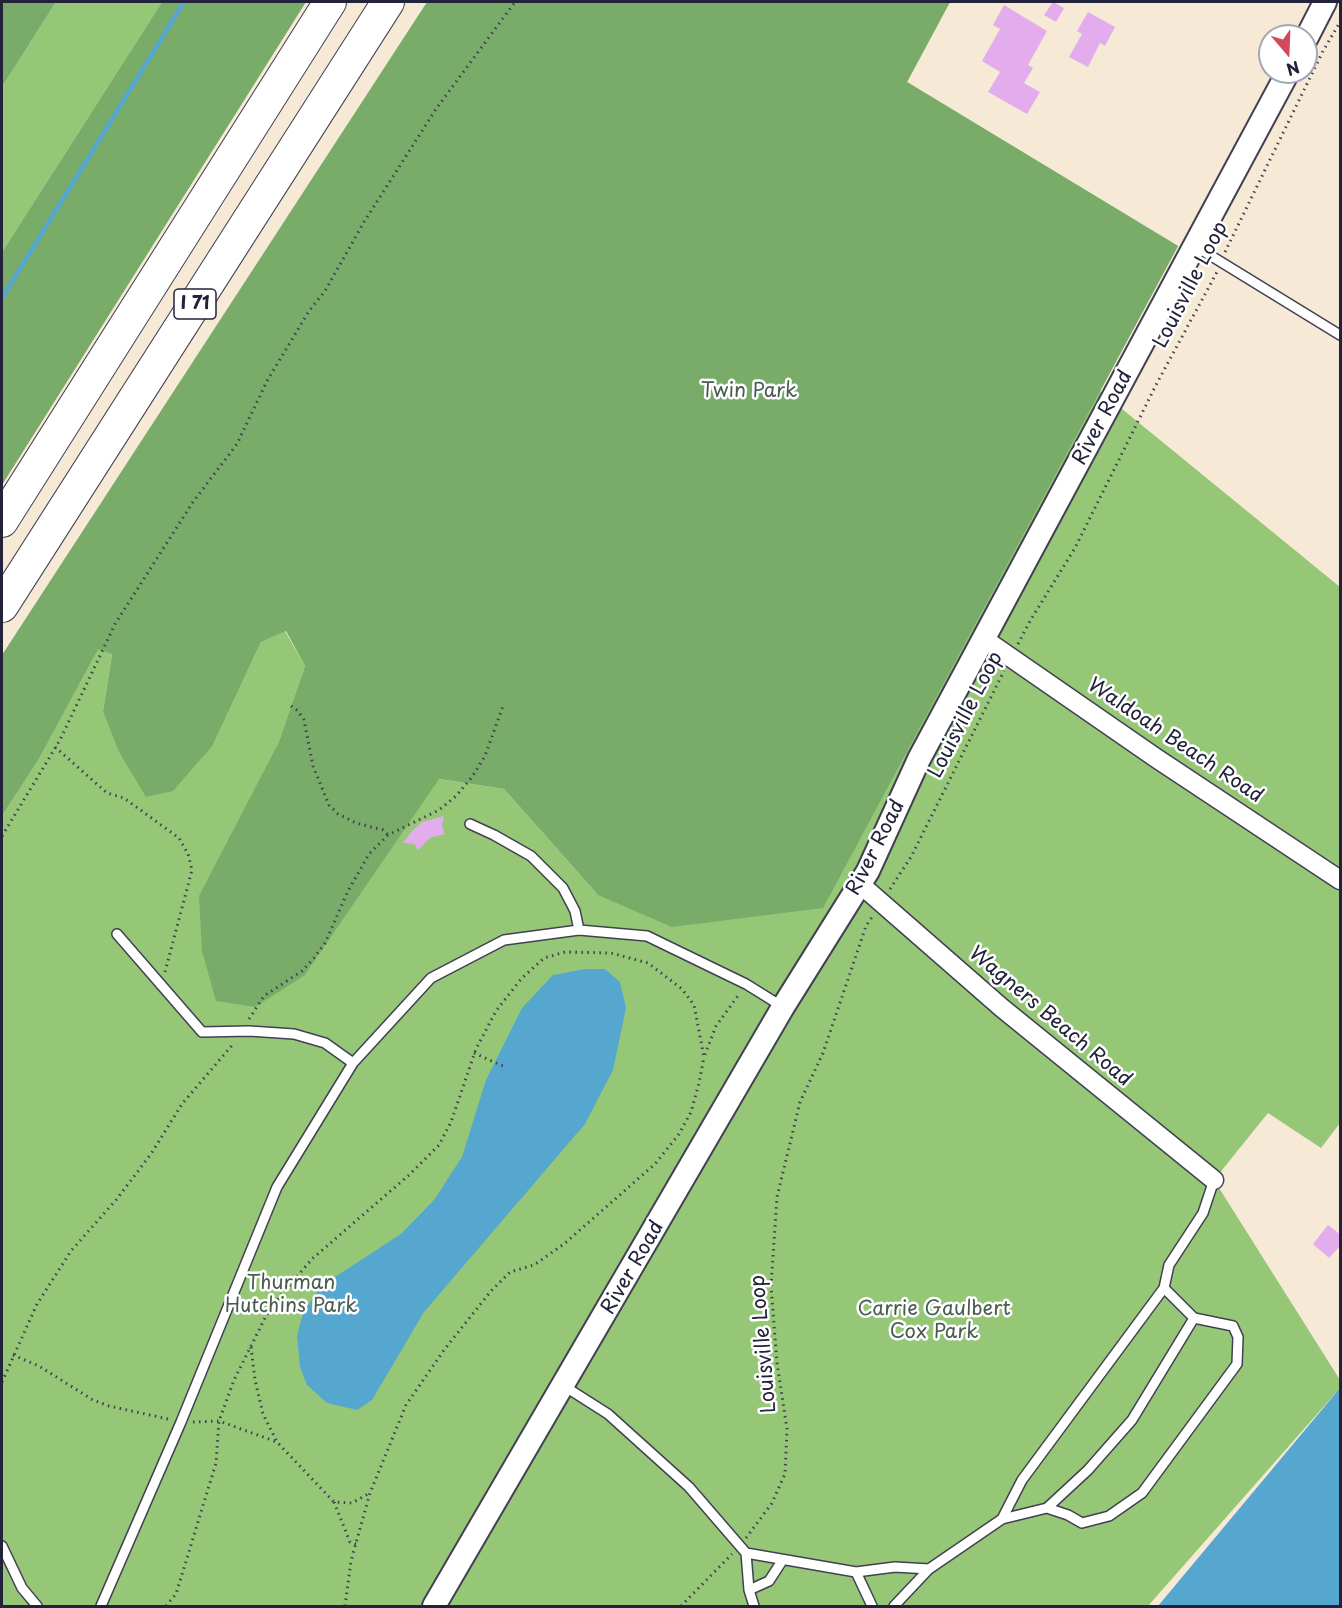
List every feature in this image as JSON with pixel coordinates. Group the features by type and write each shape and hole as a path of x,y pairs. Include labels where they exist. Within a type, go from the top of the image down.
{"highway":[{"name":"I 71","path":"2,520 330,2"},
{"name":"I 71","path":"2,606 388,2"}],"street":[{"path":"1314,24 1325,2"},
{"name":"River Road","path":"434,1606 783,1007 868,871 920,759 1282,84"},
{"name":"Waldoah Beach Road","path":"984,639 1156,758 1341,880"},
{"name":"Wagners Beach Road","path":"860,884 1002,1008 1214,1180"}],"lane":[{"path":"1195,246 1341,334"},
{"path":"470,824 531,856 563,888 575,912 579,930"},
{"path":"101,1606 182,1422 277,1187 353,1063 431,978 504,940 579,930 647,936 746,984 783,1007"},
{"path":"117,934 202,1032 249,1031 294,1034 325,1043 353,1063"},
{"path":"1002,1519 1022,1480 1164,1288 1169,1265 1203,1213 1214,1180"},
{"path":"1047,1508 1068,1515 1082,1523 1109,1516 1142,1493 1237,1364 1238,1337 1233,1326 1194,1318 1164,1288"},
{"path":"894,1606 929,1569 1002,1519 1047,1508 1088,1470 1132,1420 1194,1318"},
{"path":"564,1386 608,1414 689,1487 743,1550 749,1590 754,1606"},
{"path":"2,1546 22,1588 37,1606"},
{"path":"743,1550 782,1561 856,1572 895,1568 929,1569"},
{"path":"749,1590 769,1581 782,1561"},
{"path":"856,1572 872,1606"}],"path":[{"path":"2,836 55,747 115,624 193,502 237,444 267,381 436,109 515,2"},
{"name":"Louisville Loop","path":"681,1606 743,1550 772,1503 785,1474 787,1429 777,1363 771,1286 777,1197 800,1102 823,1053 866,926 911,857 1030,621 1075,548 1157,383 1218,270 1323,51 1341,22"},
{"path":"291,706 304,720 314,766 329,805 338,814 356,823 383,830 388,835"},
{"path":"55,747 107,792 124,798 179,838 188,854 192,870 162,985"},
{"path":"166,1606 176,1594 216,1463 219,1421 234,1380 265,1318 280,1295 312,1259 410,1175 439,1145 451,1122 474,1053 496,1011 521,979 544,958 565,952 611,953 648,963 682,989 694,1005 704,1057"},
{"path":"345,1606 351,1561 370,1493 406,1405 444,1350 491,1291 510,1272 534,1265 564,1244 655,1164 679,1134 691,1112 704,1057 716,1026 746,984"},
{"path":"474,1053 505,1067"},
{"path":"251,1345 255,1380 263,1414 277,1442 334,1502 350,1542 356,1545"},
{"path":"13,1355 39,1366 93,1400 110,1406 182,1422 219,1421 277,1442"},
{"path":"334,1502 352,1503 370,1493"}],"green space":[{"path":"2,2 56,2 2,87"},
{"path":"56,2 162,2 2,252 2,87"},
{"path":"162,2 306,2 2,485 2,252"},
{"name":"Twin Park","path":"427,2 950,2 907,82 1178,246 823,908 672,927 598,895 504,789 439,779 305,975 255,1007 216,1001 202,951 199,896 278,744 305,666 286,631 261,642 213,745 173,791 146,797 119,752 103,711 112,654 98,649 39,759 2,816 2,655"},
{"path":"950,2 907,82 1178,246 1100,391 1340,587 1340,1123 1321,1148 1268,1113 1214,1180 1340,1380 1340,1388 1148,1606 2,1606 2,816 39,759 98,648 112,653 103,711 213,745 261,642 285,631 305,666 278,744 305,975 438,779 504,789 598,895 229,405"}],"water":[{"path":"585,969 605,969 620,982 626,1008 613,1070 585,1124 424,1312 372,1400 357,1410 327,1403 307,1385 300,1367 297,1336 303,1313 321,1286 401,1234 434,1200 462,1157 486,1080 522,1008 553,975"},
{"path":"1340,1388 1340,1606 1158,1606"}],"building":[{"path":"1053,2 1064,8 1056,22 1044,15"},
{"path":"1004,5 1047,31 1028,65 1033,68 1024,83 1040,92 1027,114 988,92 1000,72 982,61 1000,29 993,25"},
{"path":"1088,12 1115,27 1105,46 1100,43 1088,67 1069,57 1082,34 1077,31"},
{"path":"444,816 442,826 445,834 430,838 418,850 414,844 403,843 422,822"},
{"path":"1328,1225 1341,1235 1341,1245 1329,1258 1313,1244"}],"waterway":[{"path":"2,298 184,2"}],"park label":[{"name":"Thurman Hutchins Park","path":"291,1294"},
{"name":"Carrie Gaulbert Cox Park","path":"934,1320"}]}
